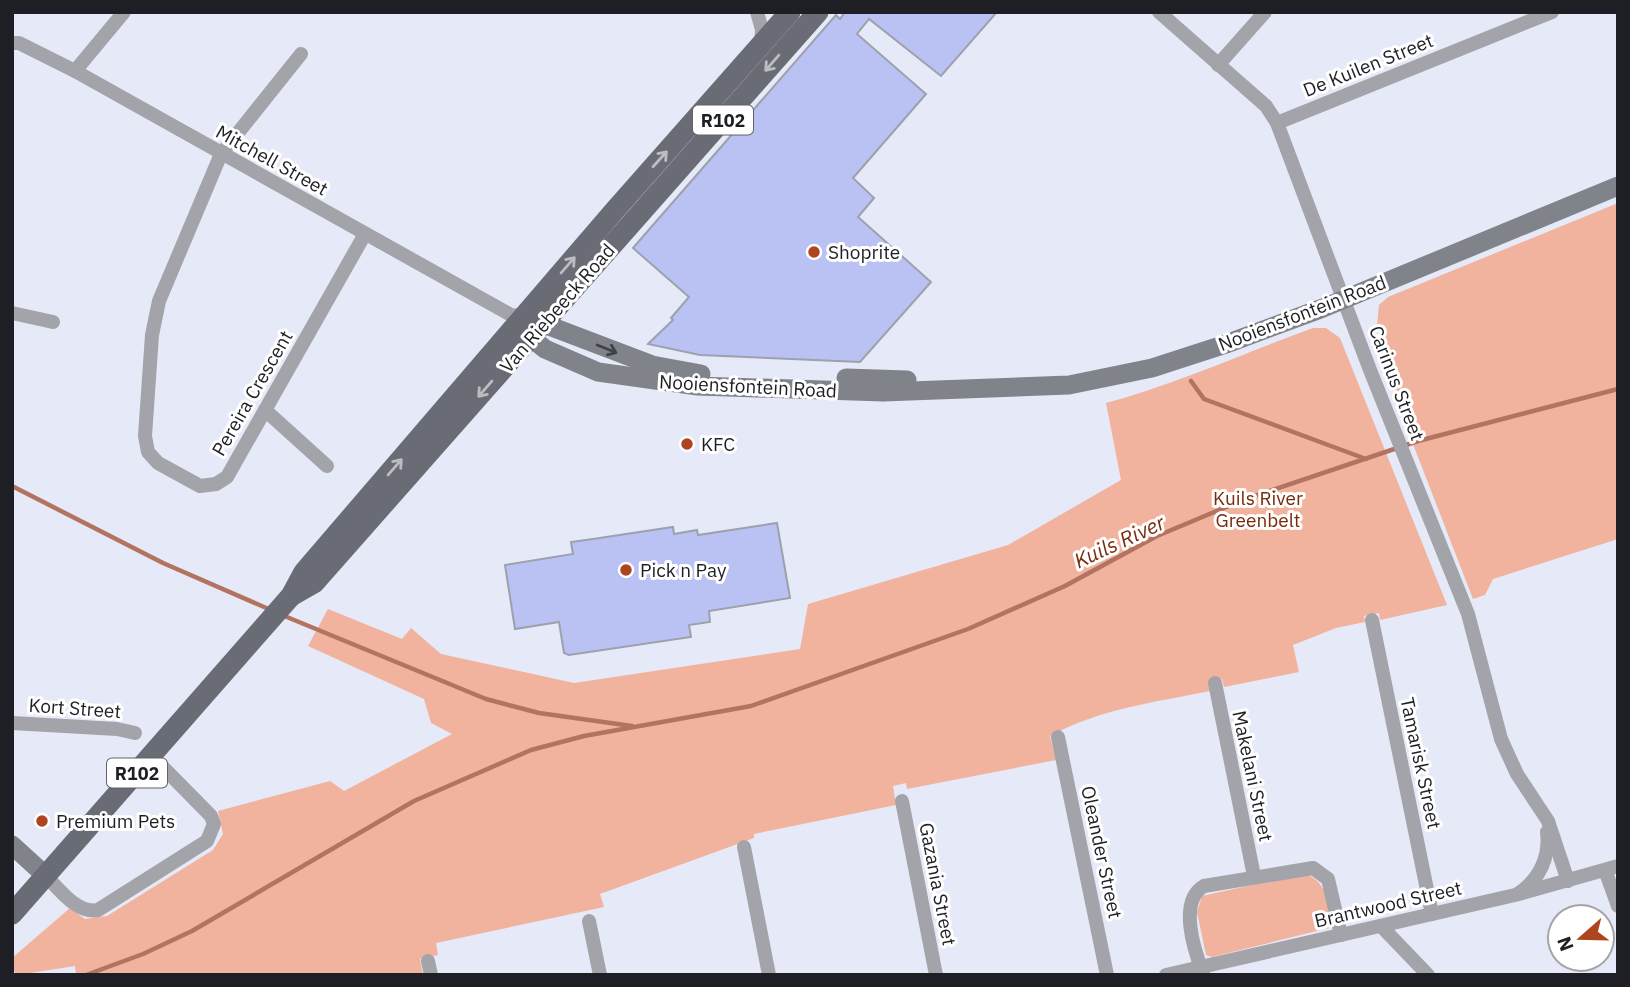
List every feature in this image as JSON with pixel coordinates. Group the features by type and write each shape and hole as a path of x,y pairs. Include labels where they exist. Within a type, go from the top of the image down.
{"main road":[{"name":"Van Riebeeck Road","path":"12,914 291,596 314,583 525,323 790,12"},
{"name":"Van Riebeeck Road","path":"525,323 818,12"}],"street":[{"path":"75,71 124,12"},
{"path":"757,12 762,30 761,45"},
{"name":"Carinus Street","path":"1159,12 1266,106 1277,123 1475,635 1501,739 1517,775 1550,827 1568,881"},
{"path":"1218,65 1265,12"},
{"name":"De Kuilen Street","path":"1277,123 1552,12"},
{"name":"Mitchell Street","path":"12,43 19,43 75,71 525,323"},
{"path":"221,154 301,54"},
{"name":"Pereira Crescent","path":"221,154 159,301 152,335 146,424 148,452 159,463 200,486 216,484 227,477 365,234"},
{"name":"Nooiensfontein Road","path":"525,323 565,359 598,372 650,381 734,388 883,392 948,391 974,387 1047,387 1118,376 1226,344 1618,186"},
{"path":"12,313 53,322"},
{"path":"265,410 327,466"},
{"name":"Tamarisk Street","path":"1372,620 1432,914"},
{"name":"Makelani Street","path":"1215,683 1254,876"},
{"name":"Kort Street","path":"12,723 117,729 135,733"},
{"name":"Oleander Street","path":"1058,737 1107,975"},
{"path":"12,845 81,908 89,912 98,910 207,841 214,824 211,816 152,756"},
{"name":"Gazania Street","path":"902,801 936,975"},
{"name":"Carinus Street","path":"1515,895 1531,883 1546,858 1548,837 1537,807"},
{"path":"744,846 769,975"},
{"path":"1202,971 1189,913 1194,894 1204,886 1303,867 1318,869 1330,886 1341,935"},
{"path":"1611,868 1618,906"},
{"name":"Brantwood Street","path":"1166,975 1202,971 1341,935 1515,895 1611,868"},
{"path":"589,921 600,975"},
{"path":"1381,926 1428,975"}],"green space":[{"path":"1618,203 1618,539 1493,579 1485,595 1473,599 1399,408 1377,325 1379,305 1388,297"},
{"name":"Kuils River Greenbelt","path":"1313,328 1326,328 1340,338 1447,605 1380,620 1379,613 1364,616 1365,622 1336,628 1293,645 1299,672 1224,687 1222,679 1208,683 1210,691 1088,719 1050,736 1056,760 907,789 906,783 893,786 896,805 754,834 754,838 600,894 604,907 436,943 438,955 420,959 423,975 76,975 75,966 17,975 12,968 12,958 70,908 85,919 107,916 213,850 223,834 218,811 330,781 344,791 452,734 431,723 424,699 308,646 328,609 402,639 411,628 441,654 574,683 800,649 808,604 1008,545 1121,480 1106,403 1185,378"},
{"path":"1302,874 1316,880 1326,894 1330,912 1329,928 1212,957 1206,955 1197,912 1202,896"}],"building":[{"path":"845,12 997,12 941,76 869,19 857,34 926,94 853,178 874,198 858,217 931,282 860,362 700,355 648,344 673,320 671,318 689,297 633,248 836,15 840,19"},
{"path":"777,523 790,598 709,611 710,622 689,625 691,637 569,655 564,653 559,622 515,629 505,565 573,554 571,542 673,527 674,534 697,530 698,535"}],"waterway":[{"path":"1191,381 1204,399 1366,459"},
{"name":"Kuils River","path":"86,975 143,954 192,931 414,801 531,750 584,736 751,706 968,629 1065,586 1157,536 1243,500 1418,441 1618,389"},
{"path":"12,486 163,563 271,610"},
{"path":"282,615 486,699 539,713 632,726"}],"place":[{"name":"Shoprite","path":"814,252"},
{"name":"KFC","path":"687,444"},
{"name":"Pick n Pay","path":"626,570"},
{"name":"Premium Pets","path":"42,821"}]}
